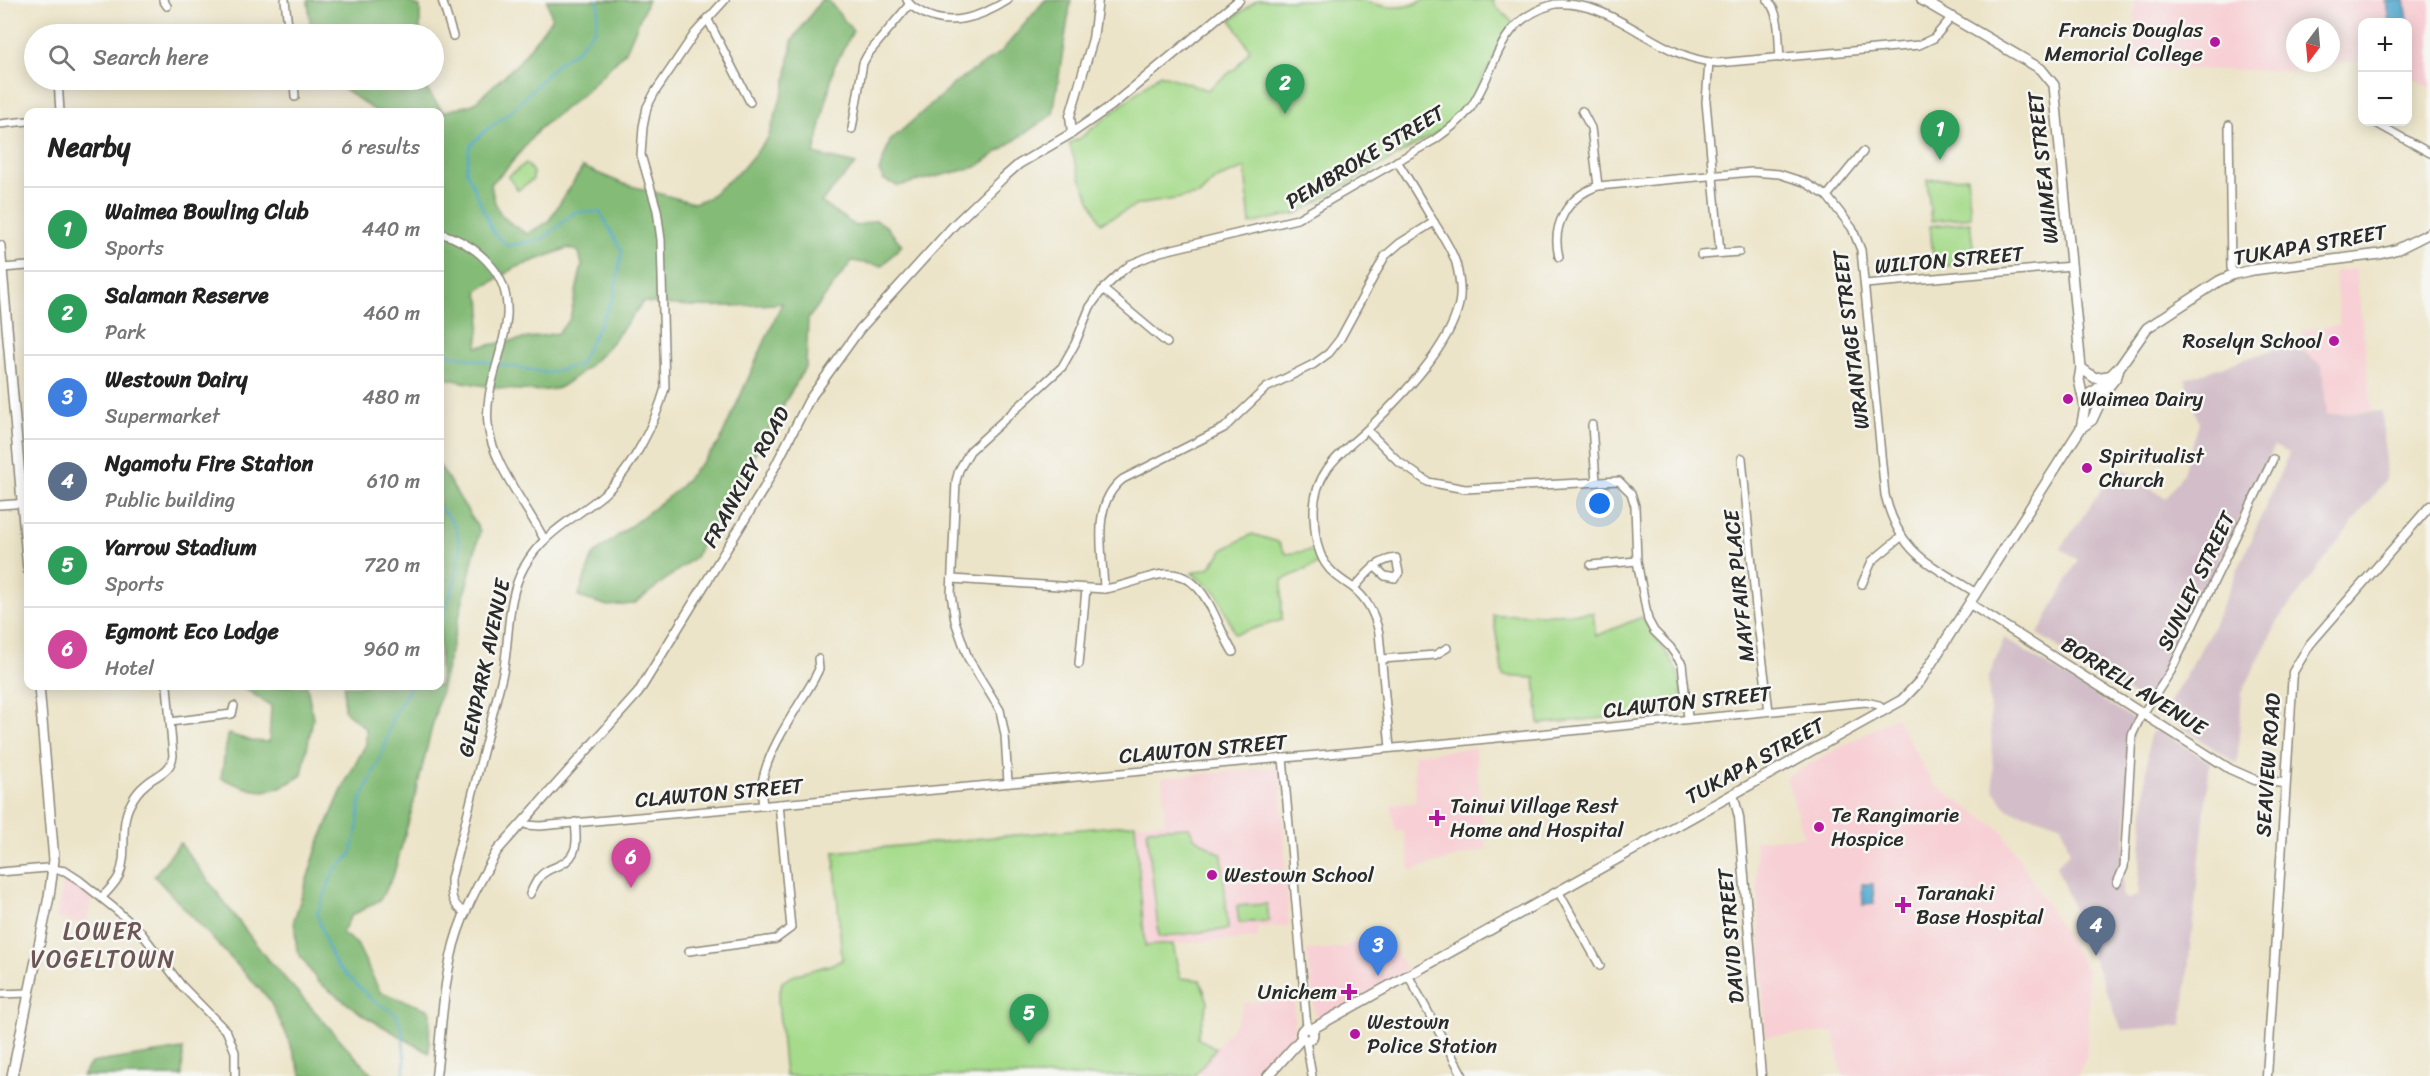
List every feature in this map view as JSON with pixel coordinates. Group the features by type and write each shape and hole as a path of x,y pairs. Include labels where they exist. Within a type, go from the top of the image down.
{"main road":[{"name":"WAIMEA STREET","path":"1922,0 2041,69 2051,79 2056,93 2081,368 2092,397"},
{"name":"TUKAPA STREET","path":"1309,1028 1902,700 1920,681 2081,428 2092,420 2092,397 2108,376 2119,368 2147,328 2219,281 2234,274 2380,254 2398,249 2430,233"},
{"path":"0,246 24,483"},
{"path":"2081,368 2095,378 2108,376"},
{"name":"TUKAPA STREET","path":"2092,397 2117,376 2119,368"},
{"path":"2081,428 2092,397"},
{"path":"12,1076 53,869 54,851 39,690"},
{"path":"1268,1076 1313,1034 1309,1028"}],"street":[{"path":"285,0 288,24"},
{"path":"442,0 453,36"},
{"name":"GLENPARK AVENUE","path":"466,913 452,900 451,879 507,656 513,595 525,564 544,539 604,494 629,466 662,401 666,375 662,240 657,210 641,155 643,127 647,107 655,92 707,18 725,0"},
{"path":"852,129 863,63 908,2 926,15 942,20 978,16 1008,0"},
{"path":"1072,133 1070,116 1093,39 1098,0"},
{"name":"FRANKLEY ROAD","path":"436,1076 450,957 466,913 497,851 625,709 644,684 764,488 809,400 860,329 933,247 986,193 1019,164 1072,133 1111,106 1239,0"},
{"path":"1768,0 1775,10 1780,58"},
{"name":"PEMBROKE STREET","path":"1008,783 1005,735 1000,710 975,670 962,641 953,608 955,491 959,470 979,442 1062,367 1075,344 1090,307 1103,289 1131,264 1160,252 1297,219 1454,126 1473,105 1502,42 1522,20 1546,7 1571,2 1597,5 1620,15 1671,50 1709,62 1919,45 1934,38 1951,18"},
{"path":"707,18 750,102"},
{"path":"1709,62 1706,88 1720,252"},
{"path":"59,90 60,108"},
{"path":"295,90 295,97"},
{"path":"1582,111 1591,128 1598,186"},
{"path":"0,124 24,121"},
{"path":"2229,125 2231,268 2234,274"},
{"path":"2379,126 2430,153"},
{"path":"1827,196 1863,152"},
{"path":"1390,748 1376,620 1368,604 1354,588 1338,578 1326,565 1320,553 1314,510 1322,476 1332,460 1366,430 1413,382 1447,334 1460,302 1460,284 1456,263 1449,246 1397,161"},
{"name":"WRANTAGE STREET","path":"1559,257 1556,233 1563,213 1575,198 1598,186 1752,172 1779,174 1804,182 1827,196 1846,219 1857,240 1865,284 1885,495 1891,518 1901,537 1917,555 1976,594"},
{"path":"1104,588 1101,524 1104,507 1112,489 1123,480 1224,428 1266,388 1314,364 1329,353 1340,339 1385,256 1400,243 1434,222"},
{"path":"444,235 463,242 488,262 499,276 507,304 506,331 487,404 490,437 495,452 544,539"},
{"path":"1701,255 1740,252"},
{"path":"2,268 24,266"},
{"name":"WILTON STREET","path":"1865,284 2072,266"},
{"path":"1103,289 1167,343"},
{"path":"1592,425 1596,483"},
{"path":"1366,430 1400,462 1428,482 1465,489 1619,481 1631,493 1635,506 1637,561 1648,620 1654,631 1670,646 1682,664 1688,718"},
{"name":"MAYFAIR PLACE","path":"1742,458 1756,608 1769,711"},
{"name":"SUNLEY STREET","path":"2117,883 2124,867 2131,742 2136,726 2171,671 2273,459"},
{"path":"0,505 24,503"},
{"name":"SEAVIEW ROAD","path":"2267,1076 2291,683 2297,662 2430,506"},
{"path":"1862,584 1872,561 1901,537"},
{"path":"1590,565 1637,561"},
{"path":"1354,588 1374,566"},
{"path":"952,579 1086,589 1119,587 1171,574 1184,578 1197,586 1207,597 1233,652"},
{"path":"1079,664 1086,589"},
{"name":"BORRELL AVENUE","path":"1970,604 2246,777 2284,783"},
{"path":"1382,659 1436,655 1447,648"},
{"path":"763,806 761,785 764,771 772,752 819,669 818,658"},
{"path":"102,897 120,874 125,820 131,802 145,785 169,769 171,764 166,690"},
{"name":"CLAWTON STREET","path":"523,822 527,825 540,826 1866,702 1879,705 1883,712"},
{"path":"170,722 232,714 234,706"},
{"path":"1283,758 1309,1028"},
{"name":"DAVID STREET","path":"1733,794 1739,817 1761,1076"},
{"path":"689,951 776,939 791,928 779,804"},
{"path":"530,894 545,871 559,866 573,855 577,841 575,822"},
{"path":"0,872 53,869 68,873 102,897 140,931 181,985 227,1032 235,1052 235,1076"},
{"path":"1558,891 1599,966"},
{"path":"1407,975 1463,1076"},
{"path":"0,994 29,993"},
{"path":"1304,1040 1312,1076"}],"shaded area":[{"name":"Francis Douglas Memorial College","path":"2135,0 2430,0 2430,89 2412,77 2412,18 2358,18 2358,61 2340,63 2340,18 2286,18 2286,71 2134,68"},
{"name":"Roselyn School","path":"2356,269 2372,411 2327,415 2322,367 2304,352 2302,330 2340,325 2334,271"},
{"path":"2281,347 2304,352 2322,366 2327,415 2382,411 2386,479 2279,619 2242,693 2237,764 2165,716 2167,707 2209,635 2289,453 2274,446 2166,672 2146,699 2142,701 2038,634 2078,560 2061,548 2118,465 2166,499 2183,473 2199,423 2185,379"},
{"path":"2004,638 2136,721 2131,748 2122,894 2124,898 2129,899 2138,895 2149,736 2156,728 2210,762 2182,1026 2122,1030 2056,866 2070,852 2061,824 2008,810 1994,790 1988,679"},
{"name":"Taranaki Base Hospital","path":"1896,717 1933,784 2002,831 2087,970 2089,1015 2086,1058 2077,1076 1842,1076 1834,1032 1765,1036 1755,840 1804,837 1786,777"},
{"name":"Tainui Village Rest Home and Hospital","path":"1475,748 1487,849 1410,870 1404,831 1395,830 1391,805 1416,802 1413,754"},
{"name":"Westown School","path":"1280,767 1289,926 1258,928 1258,938 1145,946 1135,824 1165,822 1162,777"},
{"path":"68,878 92,896 86,925 56,918 64,879"},
{"path":"1382,927 1407,971 1321,1018 1315,1016 1307,950 1343,948"},
{"path":"1294,998 1294,1030 1291,1039 1258,1076 1204,1076 1198,1071 1238,1020 1244,1003"}],"green space":[{"path":"308,0 405,0 420,7 420,24 310,24"},
{"path":"547,0 648,0 626,51 583,94 539,129 491,184 495,202 501,214 518,229 527,234 548,222 583,167 624,184 694,203 708,198 742,169 768,138 785,86 792,41 821,0 828,0 853,31 834,67 814,154 856,164 821,202 856,226 876,220 886,226 902,245 882,266 852,261 808,319 806,366 695,557 634,604 608,606 578,597 593,555 677,490 719,443 782,303 712,307 643,302 592,363 571,380 555,389 513,390 444,378 444,112 473,104 519,62 552,18","holes":["568,248 579,252 582,265 570,319 558,333 477,347 482,307 477,291 515,268"]},
{"path":"1045,0 1071,0 1053,114 976,167 898,186 884,180 879,171 890,141 956,82 1001,52"},
{"path":"1257,0 1363,0 1377,5 1401,7 1423,0 1494,0 1492,2 1513,23 1469,103 1450,125 1298,213 1250,224 1245,168 1214,180 1199,195 1137,205 1101,223 1081,180 1069,143 1079,139 1160,74 1207,90 1237,67 1250,50 1231,20"},
{"path":"345,90 427,90 440,108 371,108"},
{"path":"526,163 533,172 533,179 518,190 508,177"},
{"path":"1967,177 1971,217 1931,221 1927,180"},
{"path":"1970,222 1975,263 1934,267 1930,226"},
{"path":"444,472 480,531 444,678"},
{"path":"1252,534 1278,542 1286,554 1314,550 1320,563 1282,580 1282,620 1235,634 1217,593 1192,573 1209,568 1224,549"},
{"path":"1593,613 1596,636 1642,617 1676,669 1683,711 1539,724 1535,678 1503,676 1493,615"},
{"path":"247,690 308,690 313,718 302,775 280,787 262,791 221,778 228,734 252,741 269,742 271,706"},
{"path":"344,690 441,690 393,877 380,900 351,916 342,933 357,944 380,992 430,1010 429,1053 363,1015 318,982 297,951 294,920 318,845 345,783 366,744 366,729 344,710"},
{"path":"1135,824 1145,946 1173,944 1180,978 1200,980 1208,1002 1197,1038 1216,1048 1194,1076 785,1076 778,1000 782,982 797,974 842,960 834,852"},
{"path":"1189,827 1194,837 1222,855 1228,929 1159,937 1147,829"},
{"path":"180,843 264,955 373,1076 302,1076 285,1031 268,998 154,876"},
{"path":"1267,904 1269,921 1239,923 1237,906"},
{"path":"183,1049 182,1076 82,1076 91,1063"}],"water":[{"path":"2386,0 2405,0 2408,18 2388,18"},
{"path":"1862,884 1873,884 1874,904 1863,905"}],"waterway":[{"path":"444,354 547,373 579,365 614,296 622,251 600,212 575,212 543,239 508,246 493,232 466,170 470,146 485,131 512,111 558,63 576,51 595,29 599,5 597,0"},
{"path":"444,512 455,527 459,546 458,568 444,611"},
{"path":"403,1076 405,1060 402,1030 396,1014 372,1000 337,966 328,948 317,914 334,871 351,855 358,826 360,802 384,749 392,718 409,690"}],"place":[{"name":"Francis Douglas Memorial College","path":"2215,42"},
{"name":"Salaman Reserve","path":"1285,114"},
{"name":"Waimea Bowling Club","path":"1940,160"},
{"name":"Roselyn School","path":"2334,341"},
{"name":"Waimea Dairy","path":"2068,399"},
{"name":"Spiritualist Church","path":"2087,468"},
{"name":"Tainui Village Rest Home and Hospital","path":"1437,818"},
{"name":"Te Rangimarie Hospice","path":"1819,827"},
{"name":"Westown School","path":"1212,875"},
{"name":"Egmont Eco Lodge","path":"631,888"},
{"name":"Taranaki Base Hospital","path":"1903,905"},
{"name":"Ngamotu Fire Station","path":"2096,956"},
{"name":"Westown Dairy","path":"1378,976"},
{"name":"Unichem","path":"1349,992"},
{"name":"Westown Police Station","path":"1355,1034"},
{"name":"Yarrow Stadium","path":"1029,1044"}],"district":[{"name":"LOWER VOGELTOWN","path":"103,945"}]}
